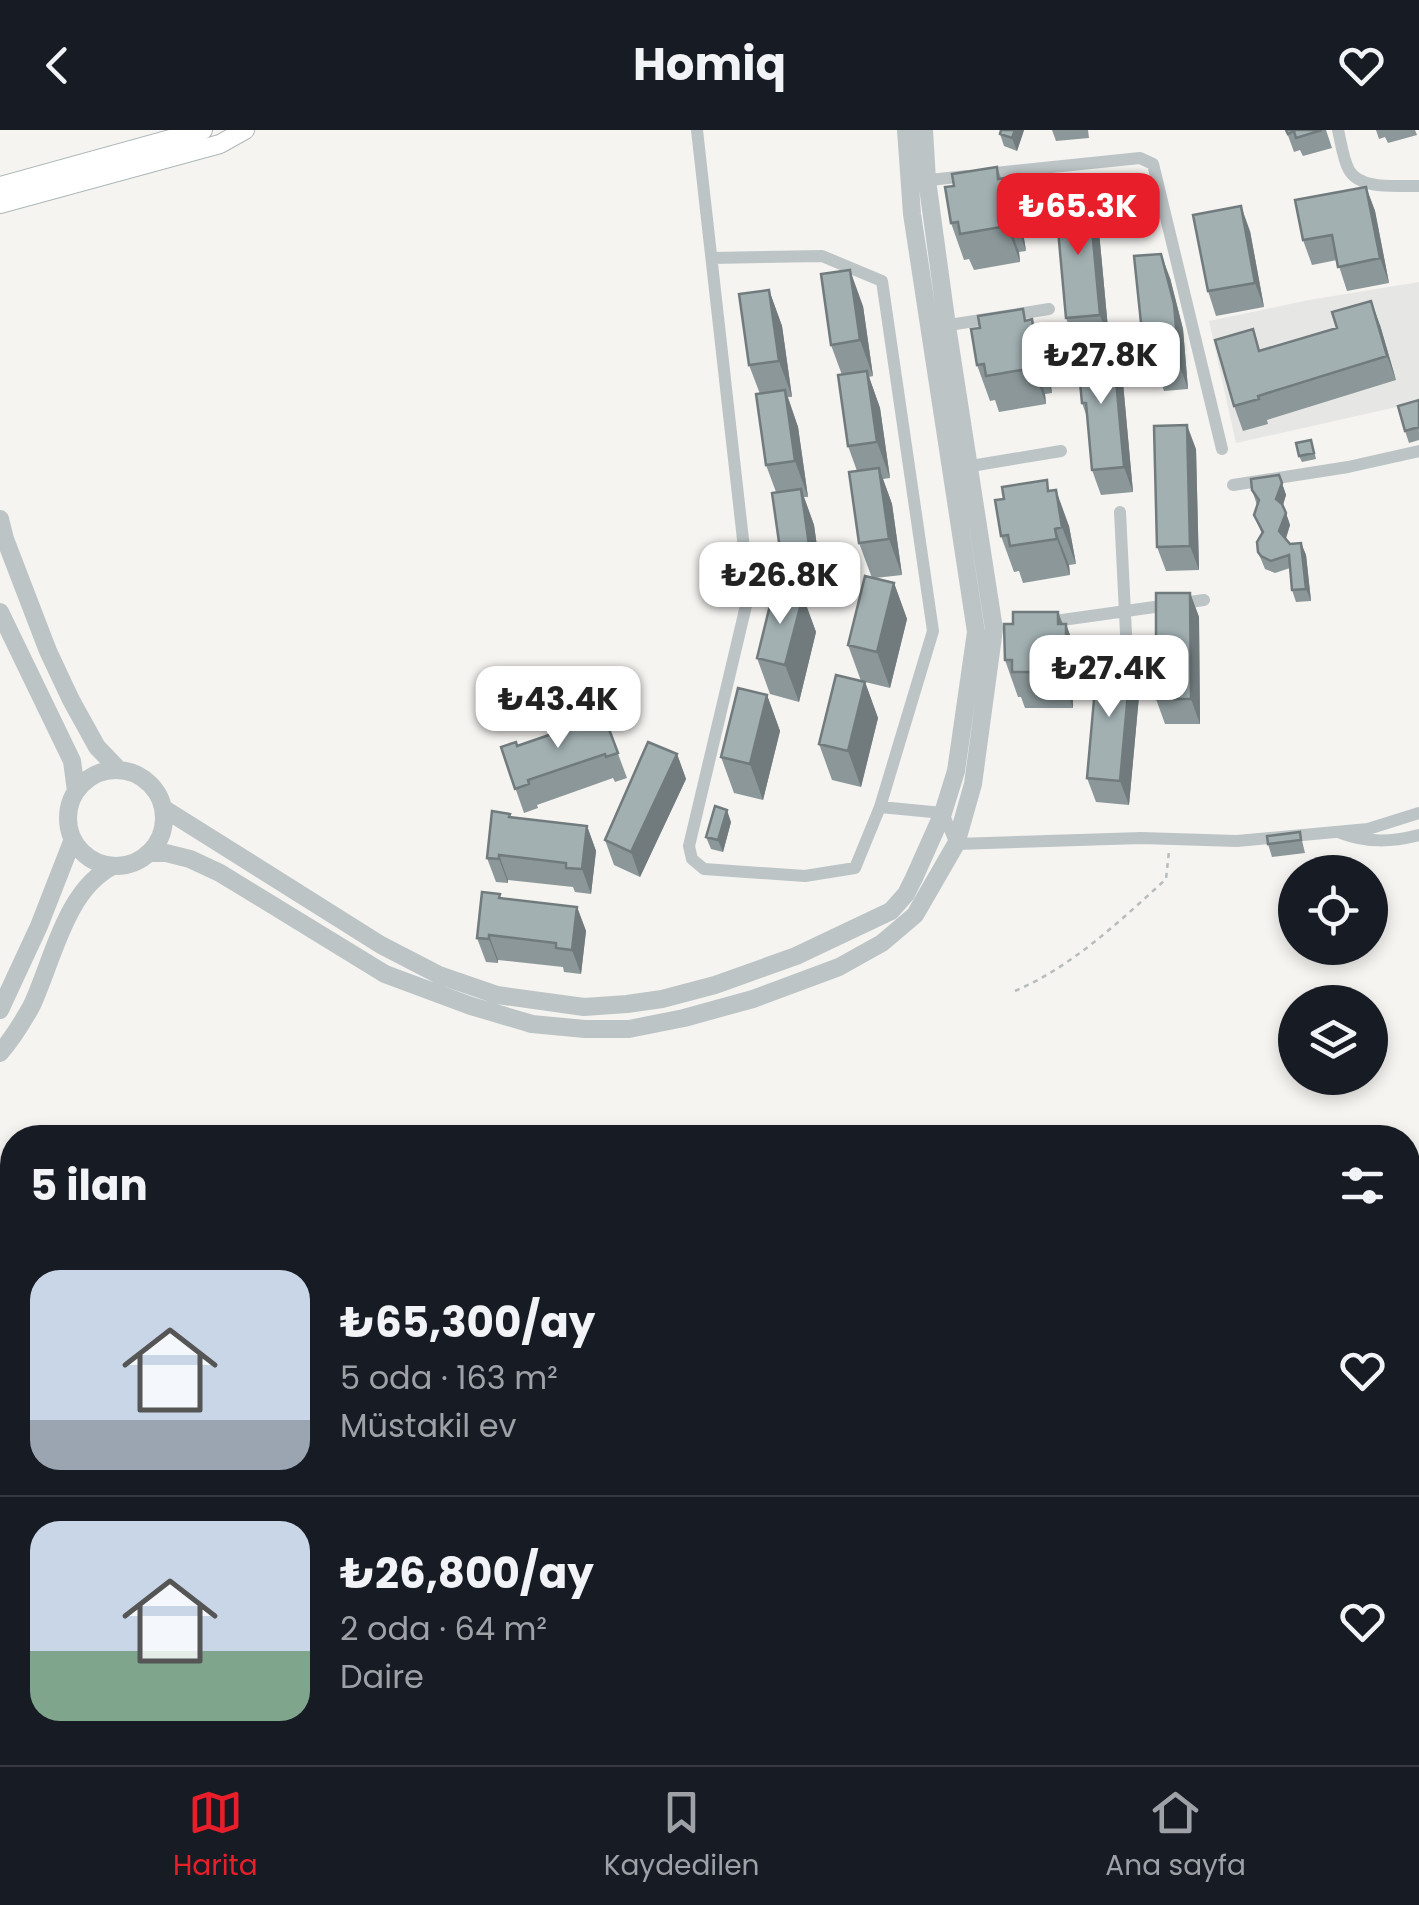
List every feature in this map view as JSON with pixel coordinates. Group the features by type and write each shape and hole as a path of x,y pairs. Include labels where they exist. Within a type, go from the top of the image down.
{"main road":[{"path":"0,186 203,130"},
{"path":"0,204 220,144 245,130"}],"street":[{"path":"697,130 749,593 689,846 692,859 704,869 805,876 855,868 880,807 933,630 882,281 822,256 712,258"},
{"path":"148,854 166,853 190,859 220,873 385,974 532,1024 585,1029 629,1029 753,1000 839,967 882,943 915,915 956,844 973,784 995,629 961,467 918,181 906,130"},
{"path":"918,181 924,130"},
{"path":"1338,130 1350,171 1357,178 1372,184 1419,186"},
{"path":"918,181 1140,158 1153,164 1222,449"},
{"path":"938,326 1049,309"},
{"path":"961,467 1061,451"},
{"path":"1232,486 1419,451"},
{"path":"1120,512 1128,678"},
{"path":"0,520 48,651 97,747 119,770"},
{"path":"1032,624 1204,600"},
{"path":"0,612 72,761 76,791"},
{"path":"163,808 381,945 439,975 497,995 584,1006 662,999 796,956 891,911 906,894 943,813 995,629"},
{"path":"0,1053 31,1005 79,896 96,876 148,854 162,833 163,808 152,786 131,772 119,770 95,775 84,782 70,802 68,815 73,839 90,858 113,866"},
{"path":"880,807 943,813"},
{"path":"943,813 956,844"},
{"path":"956,844 1170,839 1237,842 1368,829 1419,814"},
{"path":"1339,832 1362,841 1419,835"},
{"path":"0,1010 73,839"}],"path":[{"path":"1015,991 1040,980 1108,932 1166,879 1170,839"}],"shaded area":[{"path":"1419,282 1419,402 1236,443 1209,321"}],"building":[{"path":"1001,130 1015,130 1012,138 1000,134"},
{"path":"1286,130 1322,130 1296,138 1294,131 1288,134"},
{"path":"997,167 998,179 1006,178 1013,215 1006,216 1007,226 960,234 958,222 951,223 945,187 954,186 952,174"},
{"path":"1366,187 1380,258 1338,267 1332,235 1303,240 1295,200"},
{"path":"1089,196 1100,315 1066,318 1056,208 1060,208 1059,199"},
{"path":"1241,206 1255,283 1208,291 1193,215"},
{"path":"1161,254 1174,304 1179,364 1155,366 1154,361 1145,361 1134,256"},
{"path":"850,270 860,340 831,345 821,274"},
{"path":"769,290 779,361 749,365 739,294"},
{"path":"1371,301 1387,356 1234,406 1215,340 1253,329 1259,351 1337,328 1332,312"},
{"path":"1023,309 1025,321 1032,319 1038,357 1032,358 1033,368 986,376 984,364 977,365 971,329 980,328 978,316"},
{"path":"1113,348 1124,467 1092,470 1077,351"},
{"path":"867,371 877,442 848,446 838,375"},
{"path":"785,390 795,461 766,465 756,394"},
{"path":"1419,400 1419,427 1405,431 1398,406"},
{"path":"1187,425 1190,546 1157,547 1154,426"},
{"path":"1311,440 1314,453 1299,456 1296,443"},
{"path":"879,468 889,539 859,543 849,472"},
{"path":"1279,475 1282,483 1276,499 1286,513 1279,531 1290,544 1301,543 1306,589 1292,590 1289,555 1271,561 1258,552 1257,542 1263,532 1254,515 1259,500 1251,479"},
{"path":"1047,480 1048,491 1056,490 1062,527 1055,529 1057,539 1010,546 1008,535 1001,536 995,500 1004,499 1002,487"},
{"path":"801,489 811,559 782,563 772,493"},
{"path":"865,576 894,583 877,652 848,645"},
{"path":"774,589 803,596 785,665 757,658"},
{"path":"1156,593 1190,593 1191,699 1156,699"},
{"path":"1013,612 1058,612 1058,624 1066,624 1066,662 1059,662 1059,672 1012,672 1012,660 1005,660 1004,624 1013,624"},
{"path":"1102,658 1119,663 1131,660 1120,781 1087,778 1097,666 1101,666"},
{"path":"836,675 865,682 848,751 819,744"},
{"path":"738,688 767,695 750,764 721,757"},
{"path":"604,716 618,753 528,780 529,784 515,789 501,747 516,742 517,746"},
{"path":"648,742 677,754 631,852 605,840"},
{"path":"715,806 727,810 718,840 706,837"},
{"path":"492,811 510,814 509,817 587,826 582,869 566,868 566,863 499,855 499,859 487,858"},
{"path":"1300,832 1301,840 1268,844 1267,836"},
{"path":"482,892 500,894 499,898 577,907 572,950 556,948 556,943 489,935 489,939 477,938"}]}
